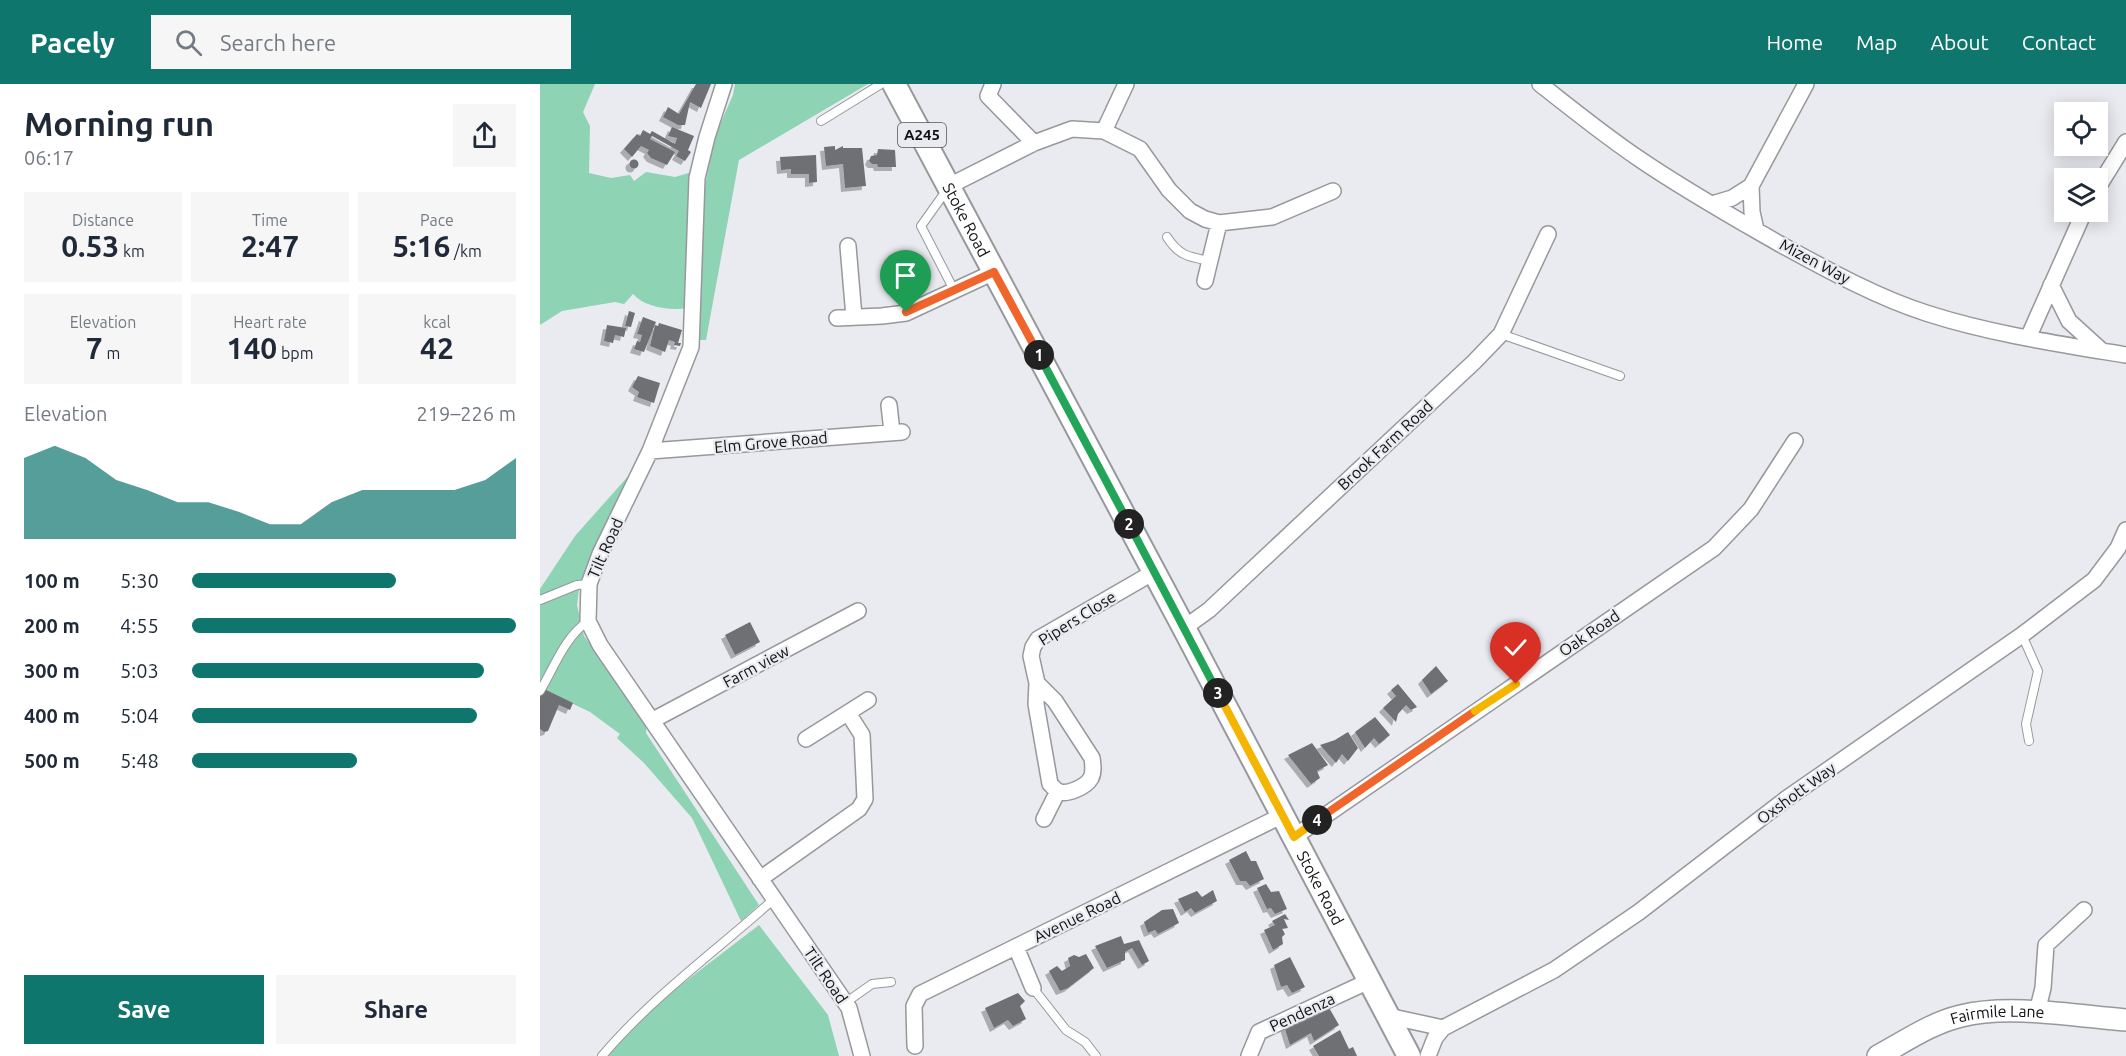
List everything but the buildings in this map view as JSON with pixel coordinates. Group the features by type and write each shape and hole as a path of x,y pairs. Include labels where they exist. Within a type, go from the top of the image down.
{"main road":[{"name":"Stoke Road","path":"894,84 1410,1056"}],"street":[{"name":"Tilt Road","path":"724,84 707,137 698,178 691,347 650,451 600,554 589,584 588,621 600,645 849,1008 862,1056"},
{"path":"993,84 988,96 1034,143"},
{"path":"1104,131 1126,84"},
{"name":"Mizen Way","path":"1540,84 1639,158 1712,204 1809,260 1899,303 1978,329 2126,355"},
{"path":"1712,204 1732,198 1751,186 1806,84"},
{"path":"949,186 1034,143 1072,129 1104,131 1140,149 1169,190 1190,212 1219,223 1272,217 1333,191"},
{"path":"2108,171 2126,142"},
{"path":"1751,186 1752,212 1756,230"},
{"path":"2028,338 2079,222"},
{"path":"1205,281 1219,223"},
{"name":"Brook Farm Road","path":"1184,628 1209,610 1474,362 1501,334 1548,234"},
{"path":"848,246 854,317"},
{"path":"837,318 906,312 994,272"},
{"path":"2051,285 2069,321 2102,351"},
{"name":"Elm Grove Road","path":"650,451 897,432 890,405"},
{"name":"Oak Road","path":"1294,837 1713,548 1751,509 1795,441"},
{"name":"Oxshott Way","path":"1443,1028 1554,970 1639,912 1786,799 2022,635 2094,580 2118,548 2126,530"},
{"name":"Pipers Close","path":"1058,791 1050,784 1036,704 1037,682 1031,656 1033,646 1038,639 1154,572"},
{"name":"Farm view","path":"653,720 858,611"},
{"path":"1037,682 1055,701 1092,758 1093,770 1091,778 1085,784 1067,793 1058,791 1044,819"},
{"path":"806,740 868,700"},
{"path":"760,879 860,809 865,799 862,735 848,713"},
{"name":"Avenue Road","path":"915,1046 914,1006 920,994 1283,815"},
{"path":"2037,1012 2043,988 2046,945 2084,910"},
{"path":"1016,947 1033,988"},
{"name":"Pendenza","path":"1249,1056 1258,1032 1369,981"},
{"name":"Fairmile Lane","path":"1878,1056 1941,1023 1961,1016 1996,1012 2037,1012 2126,1020"},
{"path":"1388,1016 1443,1028 1435,1038 1428,1056"}],"lane":[{"path":"821,121 881,84"},
{"path":"949,186 921,226 954,290"},
{"path":"1167,237 1177,251 1190,257 1210,261"},
{"path":"1501,334 1620,376"},
{"path":"540,600 577,585 589,584"},
{"path":"540,691 566,643 577,629 588,621"},
{"path":"2022,635 2038,671 2026,724 2029,741"},
{"path":"602,1056 653,1002 774,899"},
{"path":"845,1003 872,984 891,982"},
{"path":"1033,988 1066,1030 1085,1042 1096,1056"}],"green space":[{"path":"540,84 595,84 583,112 590,126 589,173 611,178 630,175 634,181 646,172 675,177 692,172 687,308 673,309 650,305 633,294 624,304 615,302 562,311 540,325"},
{"path":"735,84 868,84 739,160 706,340 697,340 703,196 718,129 733,95"},
{"path":"631,473 580,582 577,605 584,636 647,721 646,733 759,905 741,921 692,818 644,763 617,738 620,734 590,712 540,688 540,589 575,536"},
{"path":"759,925 828,1015 839,1056 597,1056 651,999 656,1004"}],"route":[{"path":"906,312 994,272 1294,837 1516,684"}]}
